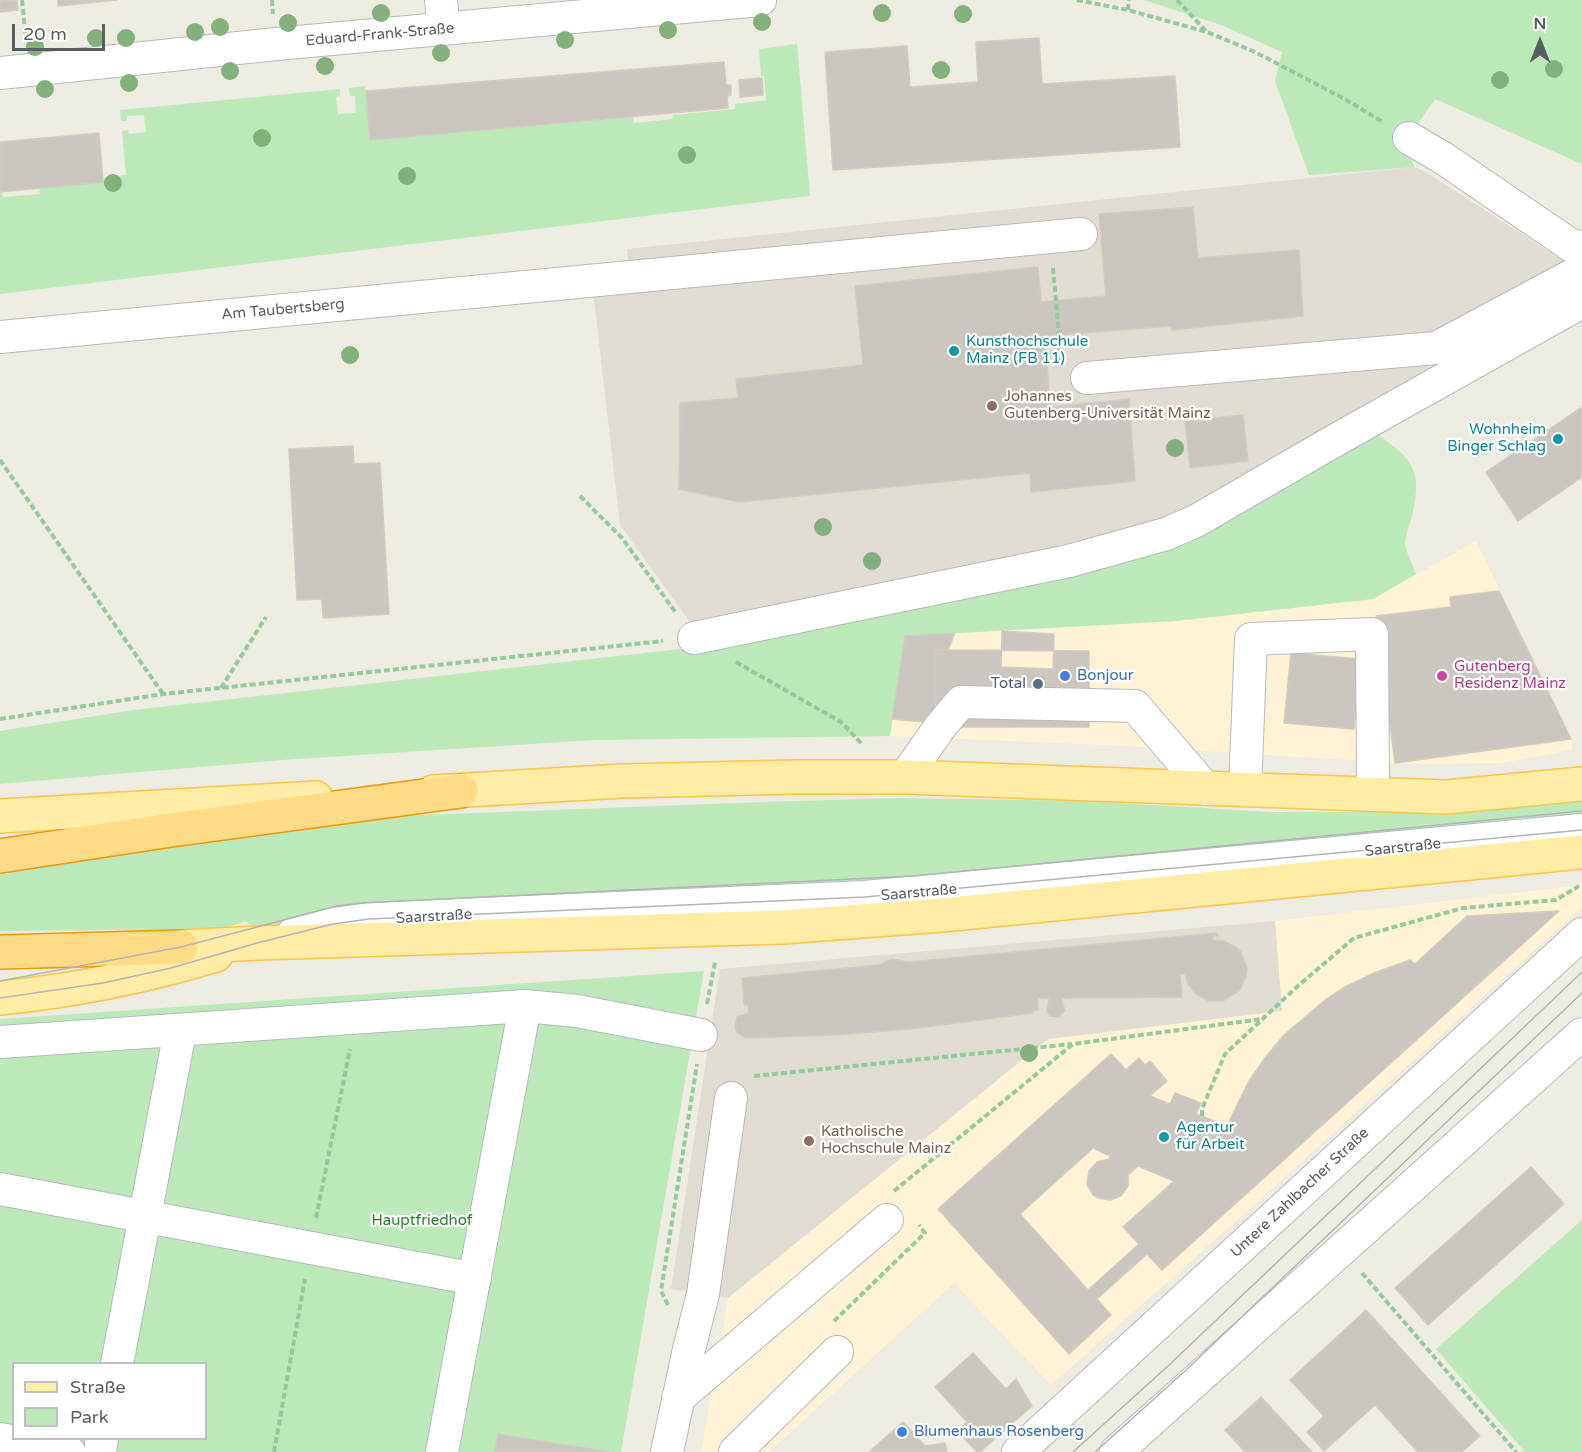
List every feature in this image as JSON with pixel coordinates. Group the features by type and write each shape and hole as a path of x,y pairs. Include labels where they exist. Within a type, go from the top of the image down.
{"highway":[{"path":"0,856 171,830 461,791"},
{"name":"Saarstraße","path":"0,952 181,947"}],"main road":[{"path":"0,816 295,798 622,781 748,777 904,777 1446,797 1582,784"},
{"name":"Saarstraße","path":"181,947 793,926 942,915 1582,852"},
{"name":"Saarstraße","path":"0,998 103,983 171,968 257,943"}],"street":[{"name":"Eduard-Frank-Straße","path":"15,71 276,44 443,14 760,0"},
{"path":"1409,138 1443,158 1572,246 1582,248"},
{"name":"Am Taubertsberg","path":"0,337 1081,234"},
{"path":"1087,378 1436,348 1582,270"},
{"path":"694,638 1069,561 1166,534 1196,521 1582,302"},
{"path":"1245,790 1251,639 1372,634 1373,795"},
{"path":"904,777 961,702 1135,706 1206,789"},
{"name":"Saarstraße","path":"257,943 333,924 369,919 865,897 1582,830"},
{"name":"Untere Zahlbacher Straße","path":"1018,1452 1582,934"},
{"path":"0,1042 525,1006 577,1011 701,1035"},
{"path":"442,1452 525,1006"},
{"path":"117,1362 180,1031"},
{"path":"1116,1452 1582,1034"},
{"path":"667,1452 703,1294 731,1098"},
{"path":"0,1189 475,1279"},
{"path":"678,1398 900,1212"},
{"path":"735,1452 837,1352"},
{"path":"0,1439 69,1452"}],"path":[{"path":"15,71 22,0"},
{"path":"1077,0 1128,10 1207,32 1255,52 1334,93 1409,138"},
{"path":"1128,10 1129,0"},
{"path":"1177,0 1207,32"},
{"path":"1055,290 1059,335 1058,352"},
{"path":"0,460 164,694"},
{"path":"580,496 622,538 694,638 841,722 862,744"},
{"path":"221,688 266,618"},
{"path":"0,719 164,694 694,638"},
{"path":"1202,1116 1202,1108 1225,1054 1354,938 1463,908 1556,900 1582,884"},
{"path":"689,1349 661,1291 714,962"},
{"path":"731,1098 735,1077 1073,1044 1262,1019"},
{"path":"834,1321 925,1233 900,1212 893,1192 1073,1044"},
{"path":"1358,1268 1516,1452"}],"shaded area":[{"name":"Johannes Gutenberg-Universität Mainz","path":"1415,167 1564,261 1582,275 1582,285 1169,526 693,626 620,525 593,290 630,286 627,249"},
{"path":"1476,541 1571,739 1572,750 1501,763 1412,764 1106,745 890,736 905,636 1176,621 1373,599"},
{"path":"1582,885 1582,907 1245,1213 1051,1385 954,1283 769,1452 701,1452 728,1298 1048,1039 1282,1011 1275,921"},
{"name":"Katholische Hochschule Mainz","path":"1275,921 1282,1011 1048,1039 728,1298 671,1289 720,969"}],"green space":[{"path":"1144,0 1582,0 1582,164 1435,99 1403,145 1415,167 1309,175 1275,81 1282,52 1221,25"},
{"path":"797,44 810,196 0,294 0,192 3,197 40,194 39,188 103,182 103,178 126,175 122,131 128,130 129,134 146,132 144,115 127,116 127,121 121,121 120,110 340,89 340,96 336,97 338,114 356,113 355,96 350,96 349,88 365,86 371,140 633,117 634,123 672,119 673,115 735,109 735,104 766,100 759,49"},
{"path":"1375,433 1406,458 1415,476 1415,500 1405,543 1416,574 1373,599 1176,621 905,636 890,736 594,740 282,760 0,784 0,731 133,710 726,644 1014,582"},
{"path":"1582,793 1582,821 1146,866 284,928 261,929 257,924 252,926 246,921 222,929 0,931 0,873 216,839 396,816 900,798 1085,801 1270,812 1412,812"},
{"name":"Hauptfriedhof","path":"704,971 621,1452 0,1452 0,1019"},
{"path":"1582,1220 1582,1452 1525,1452 1436,1349"}],"building":[{"path":"0,0 17,0 18,10 0,12"},
{"path":"58,0 117,0 58,6"},
{"path":"1039,38 1042,84 1175,76 1180,147 833,170 825,52 907,46 910,87 978,82 976,42"},
{"path":"724,62 726,85 731,85 731,95 727,96 728,108 370,140 366,91"},
{"path":"762,78 763,95 740,97 739,80"},
{"path":"99,133 103,182 0,192 0,142"},
{"name":"Kunsthochschule Mainz (FB 11)","path":"1193,207 1198,258 1299,250 1303,316 1172,330 1171,326 1045,336 1050,407 1129,399 1135,481 1031,492 1030,473 739,502 679,489 680,403 738,398 736,379 863,365 855,286 1038,267 1041,302 1106,296 1099,214"},
{"name":"Wohnheim Binger Schlag","path":"1582,407 1582,477 1518,521 1486,472"},
{"path":"1243,415 1248,461 1190,468 1185,421"},
{"path":"353,446 354,464 380,463 389,614 323,618 322,599 297,600 289,449"},
{"path":"1499,591 1571,739 1395,763 1376,616 1451,607 1450,597"},
{"path":"1002,631 1054,634 1053,669 1001,667"},
{"path":"955,633 948,650 935,650 935,723 892,719 905,636"},
{"path":"935,650 1089,651 1089,727 935,727"},
{"path":"1291,653 1360,659 1354,729 1284,723"},
{"name":"Agentur für Arbeit","path":"1559,911 1162,1270 1147,1254 1097,1299 1111,1315 1069,1354 938,1209 1111,1054 1126,1070 1139,1058 1145,1065 1150,1061 1167,1081 1150,1096 1170,1104 1175,1093 1201,1103 1196,1114 1227,1126 1249,1081 1284,1035 1325,1000 1345,987 1374,973 1410,960 1415,964 1467,916","holes":["1093,1148 1110,1156 1109,1159 1097,1162 1089,1171 1087,1184 1093,1195 1098,1198 1110,1200 1121,1196 1128,1186 1128,1175 1138,1166 1174,1181 1123,1227 1139,1244 1088,1290 1020,1214"]},
{"path":"1217,933 1218,936 1213,936 1213,940 1224,941 1237,948 1247,968 1240,990 1223,1001 1209,1001 1196,994 1188,984 1185,974 1180,974 1182,997 1061,998 1065,1011 1059,1017 1050,1016 1047,1011 1049,998 1038,998 1038,1010 1033,1013 910,1029 836,1035 746,1038 737,1033 735,1027 737,1017 749,1013 748,1005 744,1005 742,978 879,965 892,959 909,962"},
{"path":"1531,1167 1564,1204 1428,1325 1395,1288"},
{"path":"1366,1310 1480,1436 1462,1452 1418,1452 1375,1405 1324,1451 1307,1432 1324,1416 1290,1380"},
{"path":"973,1353 1006,1389 1016,1379 1032,1406 980,1452 977,1452 957,1431 967,1422 935,1387"},
{"path":"1261,1397 1312,1452 1245,1452 1225,1430"},
{"name":"Blumenhaus Rosenberg","path":"903,1422 925,1446 945,1443 947,1452 869,1452"},
{"path":"498,1434 609,1452 495,1452"}],"tram line":[{"path":"0,981 181,947 337,906 362,903 914,876 1582,811"},
{"path":"0,998 103,983 171,968 333,924 369,919 865,897 1582,830"},
{"path":"1073,1452 1168,1366 1582,972"},
{"path":"1095,1452 1185,1371 1582,993"}],"place":[{"name":"Kunsthochschule Mainz (FB 11)","path":"954,351"},
{"name":"Johannes Gutenberg-Universität Mainz","path":"992,406"},
{"name":"Wohnheim Binger Schlag","path":"1558,439"},
{"name":"Bonjour","path":"1065,676"},
{"name":"Gutenberg Residenz Mainz","path":"1442,676"},
{"name":"Total","path":"1038,684"},
{"name":"Agentur für Arbeit","path":"1164,1137"},
{"name":"Katholische Hochschule Mainz","path":"809,1141"},
{"name":"Blumenhaus Rosenberg","path":"902,1432"}]}
